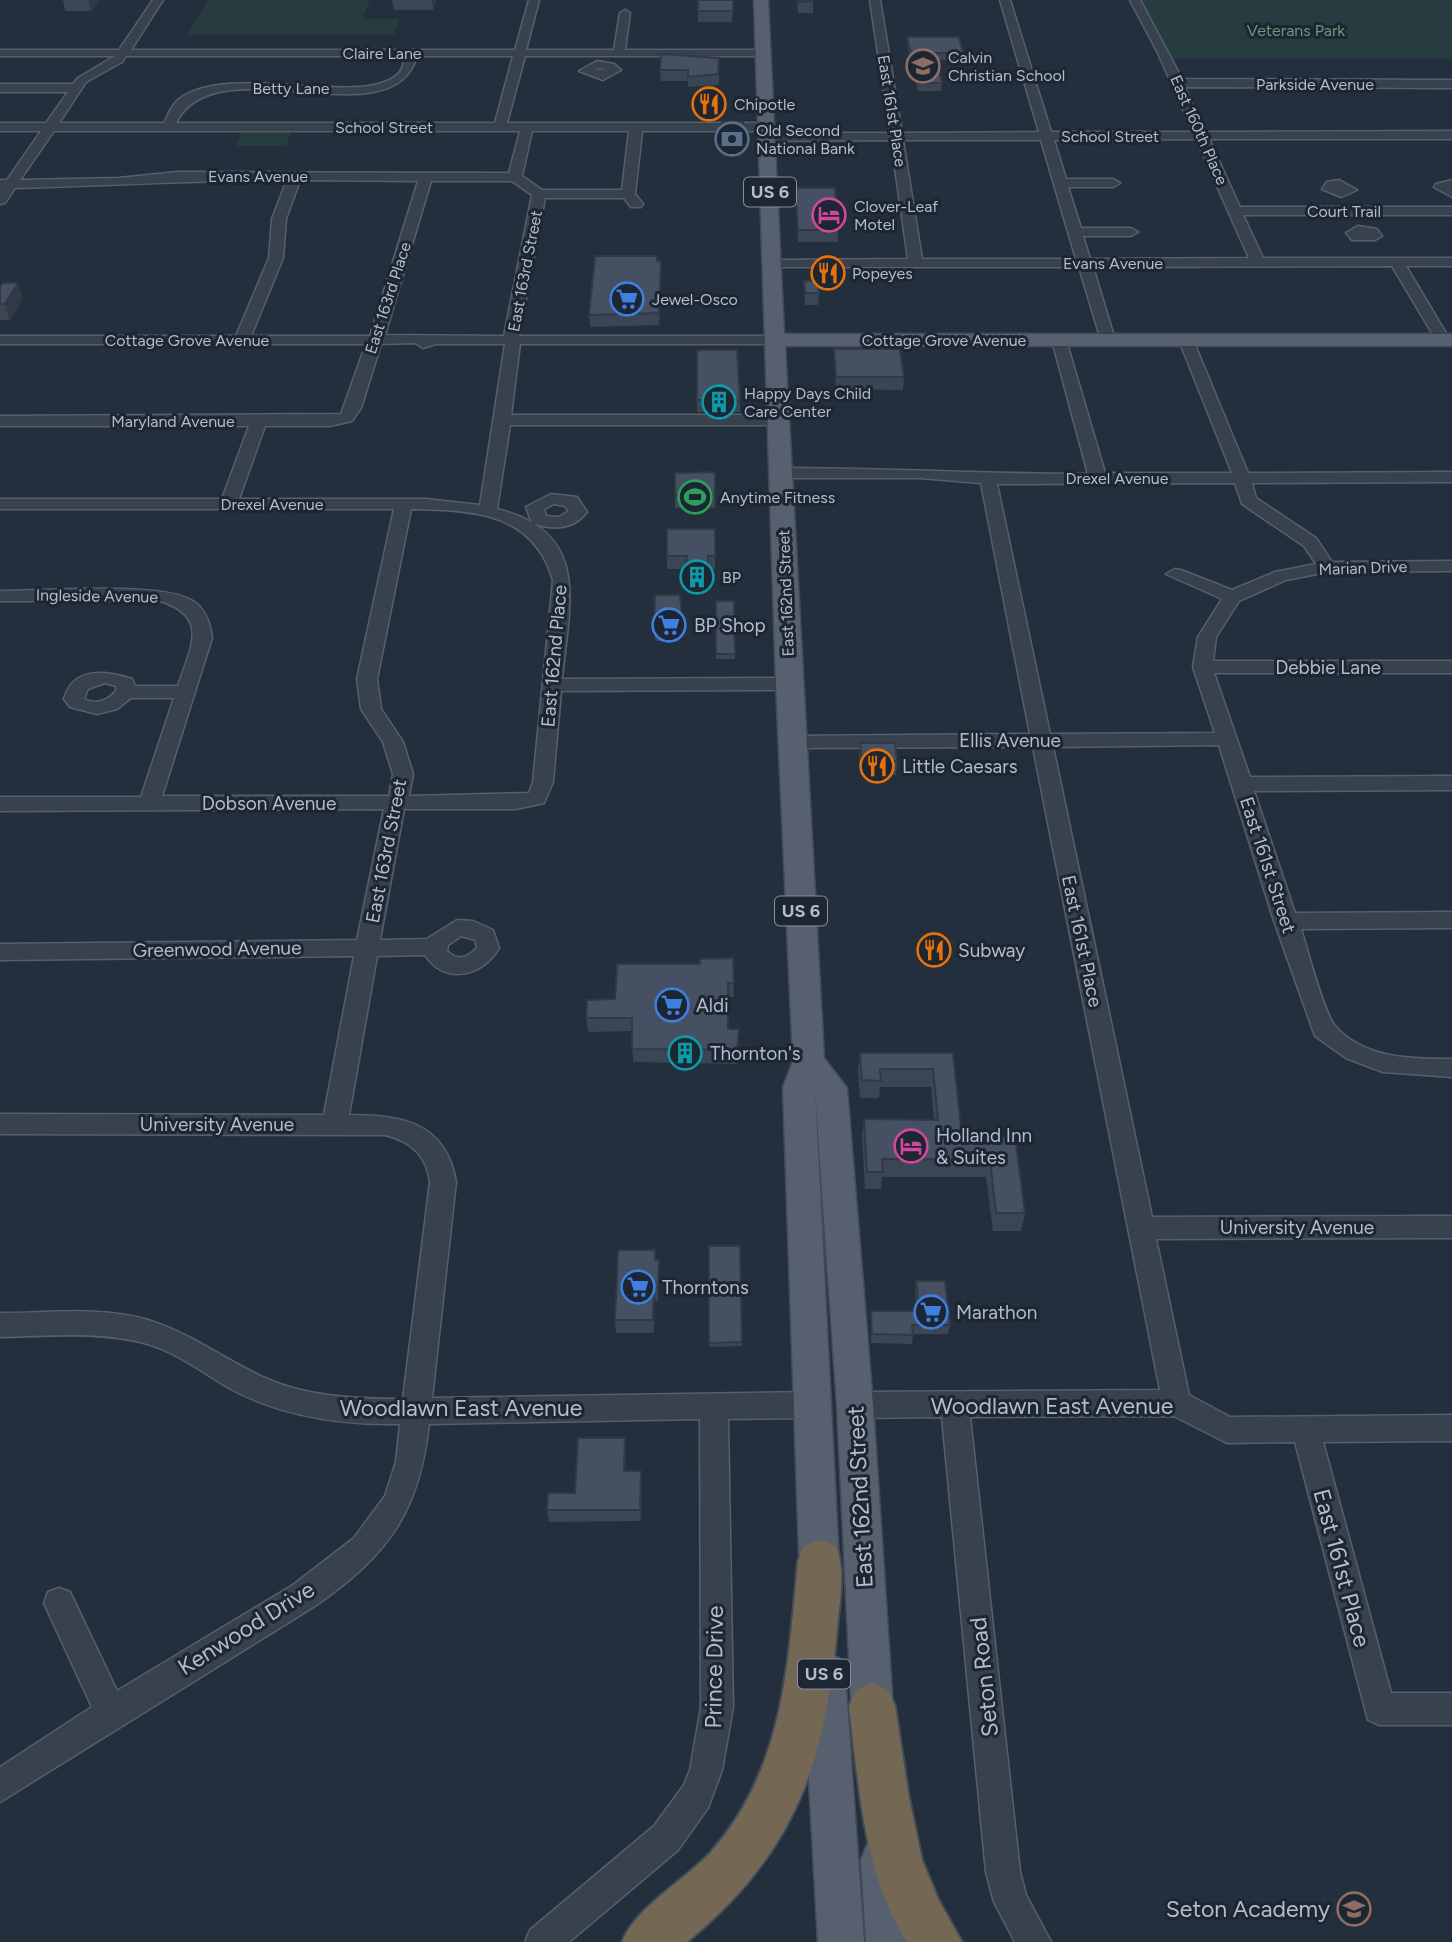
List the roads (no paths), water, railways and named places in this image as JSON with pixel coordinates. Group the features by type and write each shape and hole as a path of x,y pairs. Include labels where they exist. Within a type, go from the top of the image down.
{"highway":[{"path":"647,1942 717,1883 762,1824 782,1787 794,1756 809,1693 820,1561"},
{"path":"872,1706 895,1847 911,1895 937,1942"}],"main road":[{"name":"East 162nd Street","path":"761,0 774,264 789,684 809,1060 799,1087 825,1715 841,1942"},
{"name":"Cottage Grove Avenue","path":"777,340 1447,340"},
{"name":"East 162nd Street","path":"809,1060 831,1088 855,1405 889,1942"},
{"path":"814,1405 855,1405"}],"street":[{"path":"0,200 6,184 86,77 114,64 158,0"},
{"path":"499,127 534,0"},
{"name":"East 161st Place","path":"875,0 916,263"},
{"path":"1005,0 1108,340"},
{"name":"East 160th Place","path":"1135,0 1177,83 1258,263"},
{"path":"619,53 625,13"},
{"name":"Claire Lane","path":"0,53 520,54 603,59 619,53 764,53"},
{"name":"Betty Lane","path":"168,127 182,104 219,90 362,88 389,83 404,74 412,53"},
{"name":"Parkside Avenue","path":"1177,83 1452,84"},
{"path":"0,88 77,89"},
{"name":"School Street","path":"0,127 636,127 896,136 1452,135"},
{"path":"515,177 527,127"},
{"path":"636,127 628,194 637,206"},
{"name":"Evans Avenue","path":"6,184 102,183 177,176 515,177"},
{"path":"243,340 275,258 279,219 295,177"},
{"name":"East 163rd Place","path":"346,418 353,408 426,177"},
{"name":"East 163rd Street","path":"488,510 502,420 511,330 539,194 515,177"},
{"path":"1062,183 1113,183"},
{"path":"1452,184 1441,187 1452,193"},
{"path":"1342,193 1362,229"},
{"path":"539,194 628,194"},
{"name":"Court Trail","path":"1235,211 1452,211"},
{"path":"1076,232 1131,232"},
{"path":"1396,262 1447,340"},
{"name":"Evans Avenue","path":"774,264 1452,262"},
{"name":"Cottage Grove Avenue","path":"0,340 375,340 390,343 436,340 777,340"},
{"path":"1059,340 1098,478"},
{"path":"1186,340 1242,478 1248,500 1310,542 1327,567"},
{"name":"Maryland Avenue","path":"0,421 330,421 346,418"},
{"path":"502,420 780,419"},
{"path":"229,503 259,421"},
{"name":"Drexel Avenue","path":"782,473 920,473 988,479 1452,477"},
{"name":"East 161st Place","path":"988,479 1177,1403"},
{"name":"East 163rd Street","path":"335,1124 390,820 397,803 403,774 399,757 372,709 367,679 404,503"},
{"name":"Drexel Avenue","path":"0,504 404,503 488,510 532,522"},
{"name":"East 162nd Place","path":"532,522 560,566 562,580 543,782 537,799"},
{"name":"Marian Drive","path":"1231,597 1281,576 1327,567 1452,566"},
{"path":"1175,574 1231,597 1207,637 1203,667"},
{"name":"Ingleside Avenue","path":"0,596 161,596 192,609 204,628 185,692"},
{"name":"Debbie Lane","path":"1203,667 1452,667"},
{"name":"East 161st Street","path":"1203,667 1285,921 1324,1030 1349,1051 1383,1064 1452,1068"},
{"path":"553,685 789,684"},
{"path":"126,692 185,692 149,804"},
{"name":"Ellis Avenue","path":"792,742 1227,739"},
{"path":"1242,783 1452,783"},
{"name":"Dobson Avenue","path":"0,804 516,802 537,799"},
{"path":"1285,921 1452,920"},
{"name":"Greenwood Avenue","path":"0,952 435,947"},
{"name":"University Avenue","path":"0,1124 335,1124 402,1128 418,1135 428,1145 442,1170 443,1182 416,1412"},
{"name":"University Avenue","path":"1142,1228 1452,1227"},
{"name":"Woodlawn East Avenue","path":"0,1325 106,1326 143,1331 175,1341 255,1387 285,1397 356,1412 814,1405"},
{"name":"Woodlawn East Avenue","path":"855,1405 1177,1403 1227,1430 1452,1428"},
{"name":"Seton Road","path":"955,1405 1003,1872 1011,1902 1034,1942"},
{"name":"Prince Drive","path":"542,1942 666,1838 696,1796 706,1770 717,1707 714,1406"},
{"name":"Kenwood Drive","path":"0,1786 111,1712 325,1580 361,1551 382,1528 401,1496 410,1462 416,1412"},
{"name":"East 161st Place","path":"1305,1428 1379,1709"},
{"path":"59,1603 111,1712"},
{"path":"1379,1709 1452,1709"}],"place":[{"name":"Calvin Christian School","path":"923,66"},
{"name":"Chipotle","path":"709,104"},
{"name":"Old Second National Bank","path":"732,139"},
{"name":"Clover-Leaf Motel","path":"829,215"},
{"name":"Popeyes","path":"828,273"},
{"name":"Jewel-Osco","path":"627,299"},
{"name":"Happy Days Child Care Center","path":"719,402"},
{"name":"Anytime Fitness","path":"695,497"},
{"name":"BP","path":"697,577"},
{"name":"BP Shop","path":"669,625"},
{"name":"Little Caesars","path":"877,766"},
{"name":"Subway","path":"934,950"},
{"name":"Aldi","path":"672,1005"},
{"name":"Thornton's","path":"685,1053"},
{"name":"Holland Inn & Suites","path":"911,1146"},
{"name":"Thorntons","path":"638,1287"},
{"name":"Marathon","path":"931,1312"},
{"name":"Seton Academy","path":"1354,1909"}],"park label":[{"name":"Veterans Park","path":"1296,30"}]}
